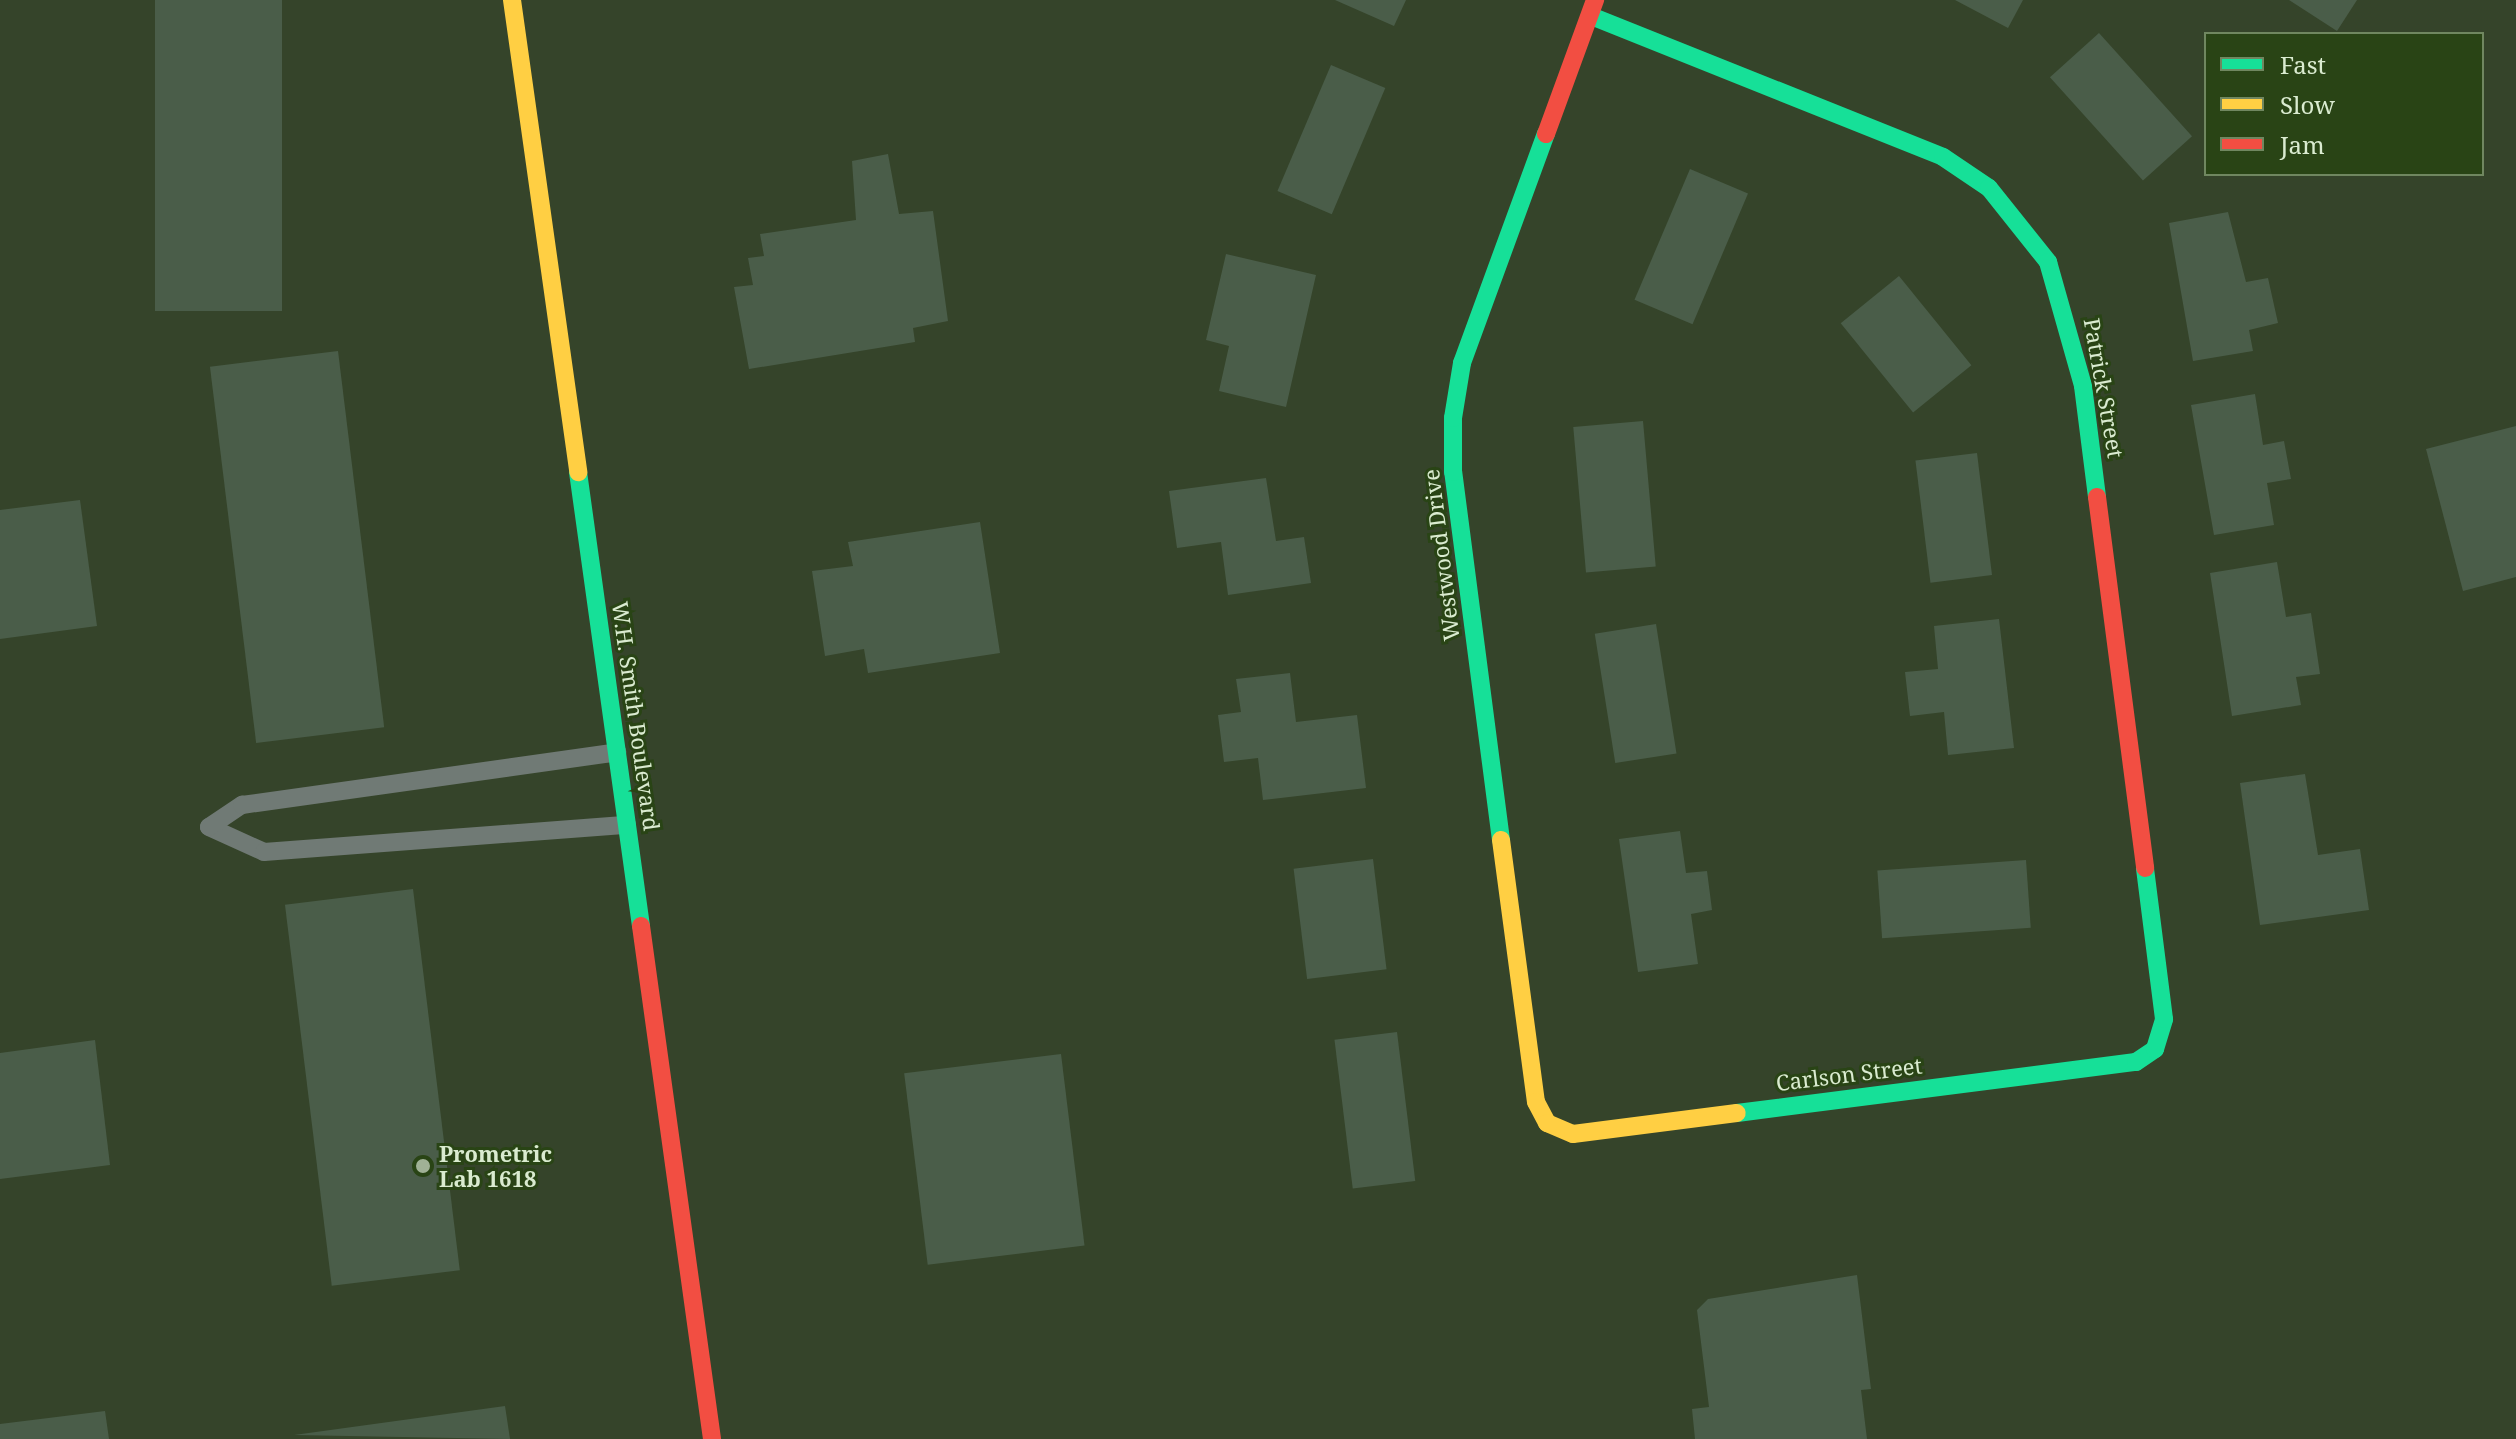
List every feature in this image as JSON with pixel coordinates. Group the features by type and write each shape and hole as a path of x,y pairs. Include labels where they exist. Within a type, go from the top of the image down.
{"street":[{"name":"W.H. Smith Boulevard","path":"512,0 712,1439"},
{"name":"Patrick Street","path":"1593,8 1943,157 1989,188 2048,262 2083,386 2164,1019 2155,1049"},
{"name":"Westwood Drive","path":"1547,1123 1534,1086 1453,472 1453,418 1462,363 1593,8"},
{"name":"Carlson Street","path":"1547,1123 1573,1134 2136,1062 2155,1049"}],"lane":[{"path":"617,752 242,805 209,827 264,852 627,825"}],"building":[{"path":"155,0 282,0 282,311 155,311"},
{"path":"1335,0 1406,0 1394,26"},
{"path":"1955,0 2023,0 2008,28"},
{"path":"2289,0 2357,0 2337,31"},
{"path":"2099,33 2192,136 2143,180 2050,77"},
{"path":"1331,65 1385,88 1332,214 1277,191"},
{"path":"888,154 899,214 933,211 948,321 913,328 915,342 749,369 734,287 753,285 748,258 764,256 760,234 856,220 852,161"},
{"path":"1690,169 1748,194 1693,324 1635,300"},
{"path":"2228,212 2246,282 2268,278 2278,323 2249,330 2253,351 2193,361 2169,223"},
{"path":"1226,254 1316,275 1286,407 1219,391 1229,346 1206,340"},
{"path":"1899,276 1971,365 1913,413 1841,323"},
{"path":"338,351 384,727 256,743 210,367"},
{"path":"2255,394 2263,445 2284,441 2291,479 2267,483 2274,525 2214,535 2191,405"},
{"path":"1643,421 1656,566 1586,573 1573,427"},
{"path":"2516,426 2516,577 2463,591 2426,449"},
{"path":"1977,453 1992,575 1930,583 1915,461"},
{"path":"1266,478 1276,541 1304,537 1311,583 1228,595 1221,542 1177,548 1169,491"},
{"path":"80,500 97,626 0,639 0,510"},
{"path":"980,522 1000,653 868,673 864,649 825,656 812,571 853,566 848,542"},
{"path":"2277,562 2286,617 2311,613 2320,674 2296,677 2301,705 2232,716 2210,573"},
{"path":"1999,619 2014,748 1948,755 1944,712 1910,716 1905,672 1938,669 1934,626"},
{"path":"1656,624 1676,753 1615,763 1595,634"},
{"path":"1290,673 1296,722 1357,715 1366,788 1263,800 1258,758 1224,762 1218,715 1241,712 1236,679"},
{"path":"2305,774 2318,855 2360,849 2369,910 2260,925 2240,783"},
{"path":"1680,831 1686,873 1707,871 1712,910 1691,914 1698,964 1638,972 1619,839"},
{"path":"1373,859 1387,969 1307,979 1294,869"},
{"path":"2026,860 2031,928 1882,938 1877,870"},
{"path":"413,889 460,1270 332,1286 285,905"},
{"path":"1397,1032 1415,1181 1353,1189 1334,1040"},
{"path":"95,1040 110,1165 0,1179 0,1053"},
{"path":"1061,1054 1085,1246 928,1265 904,1073"},
{"path":"1857,1275 1871,1389 1861,1390 1867,1439 1695,1439 1692,1409 1709,1407 1697,1310 1708,1299"},
{"path":"505,1406 510,1439 294,1435"},
{"path":"105,1411 109,1439 0,1439 0,1424"}],"traffic: fast":[{"path":"1591,16 1943,157 1989,188 2048,262 2083,386 2097,497"},
{"path":"1501,840 1453,472 1453,418 1462,363 1546,134"},
{"path":"578,472 641,926"},
{"path":"1737,1113 2136,1062 2155,1049 2164,1019 2145,868"}],"traffic: slow":[{"path":"512,0 578,472"},
{"path":"1501,840 1536,1102 1547,1123 1573,1134 1737,1113"}],"traffic: jam":[{"path":"1546,134 1595,0"},
{"path":"2097,497 2145,868"},
{"path":"641,926 712,1439"}],"place":[{"name":"Prometric Lab 1618","path":"423,1166"}]}
